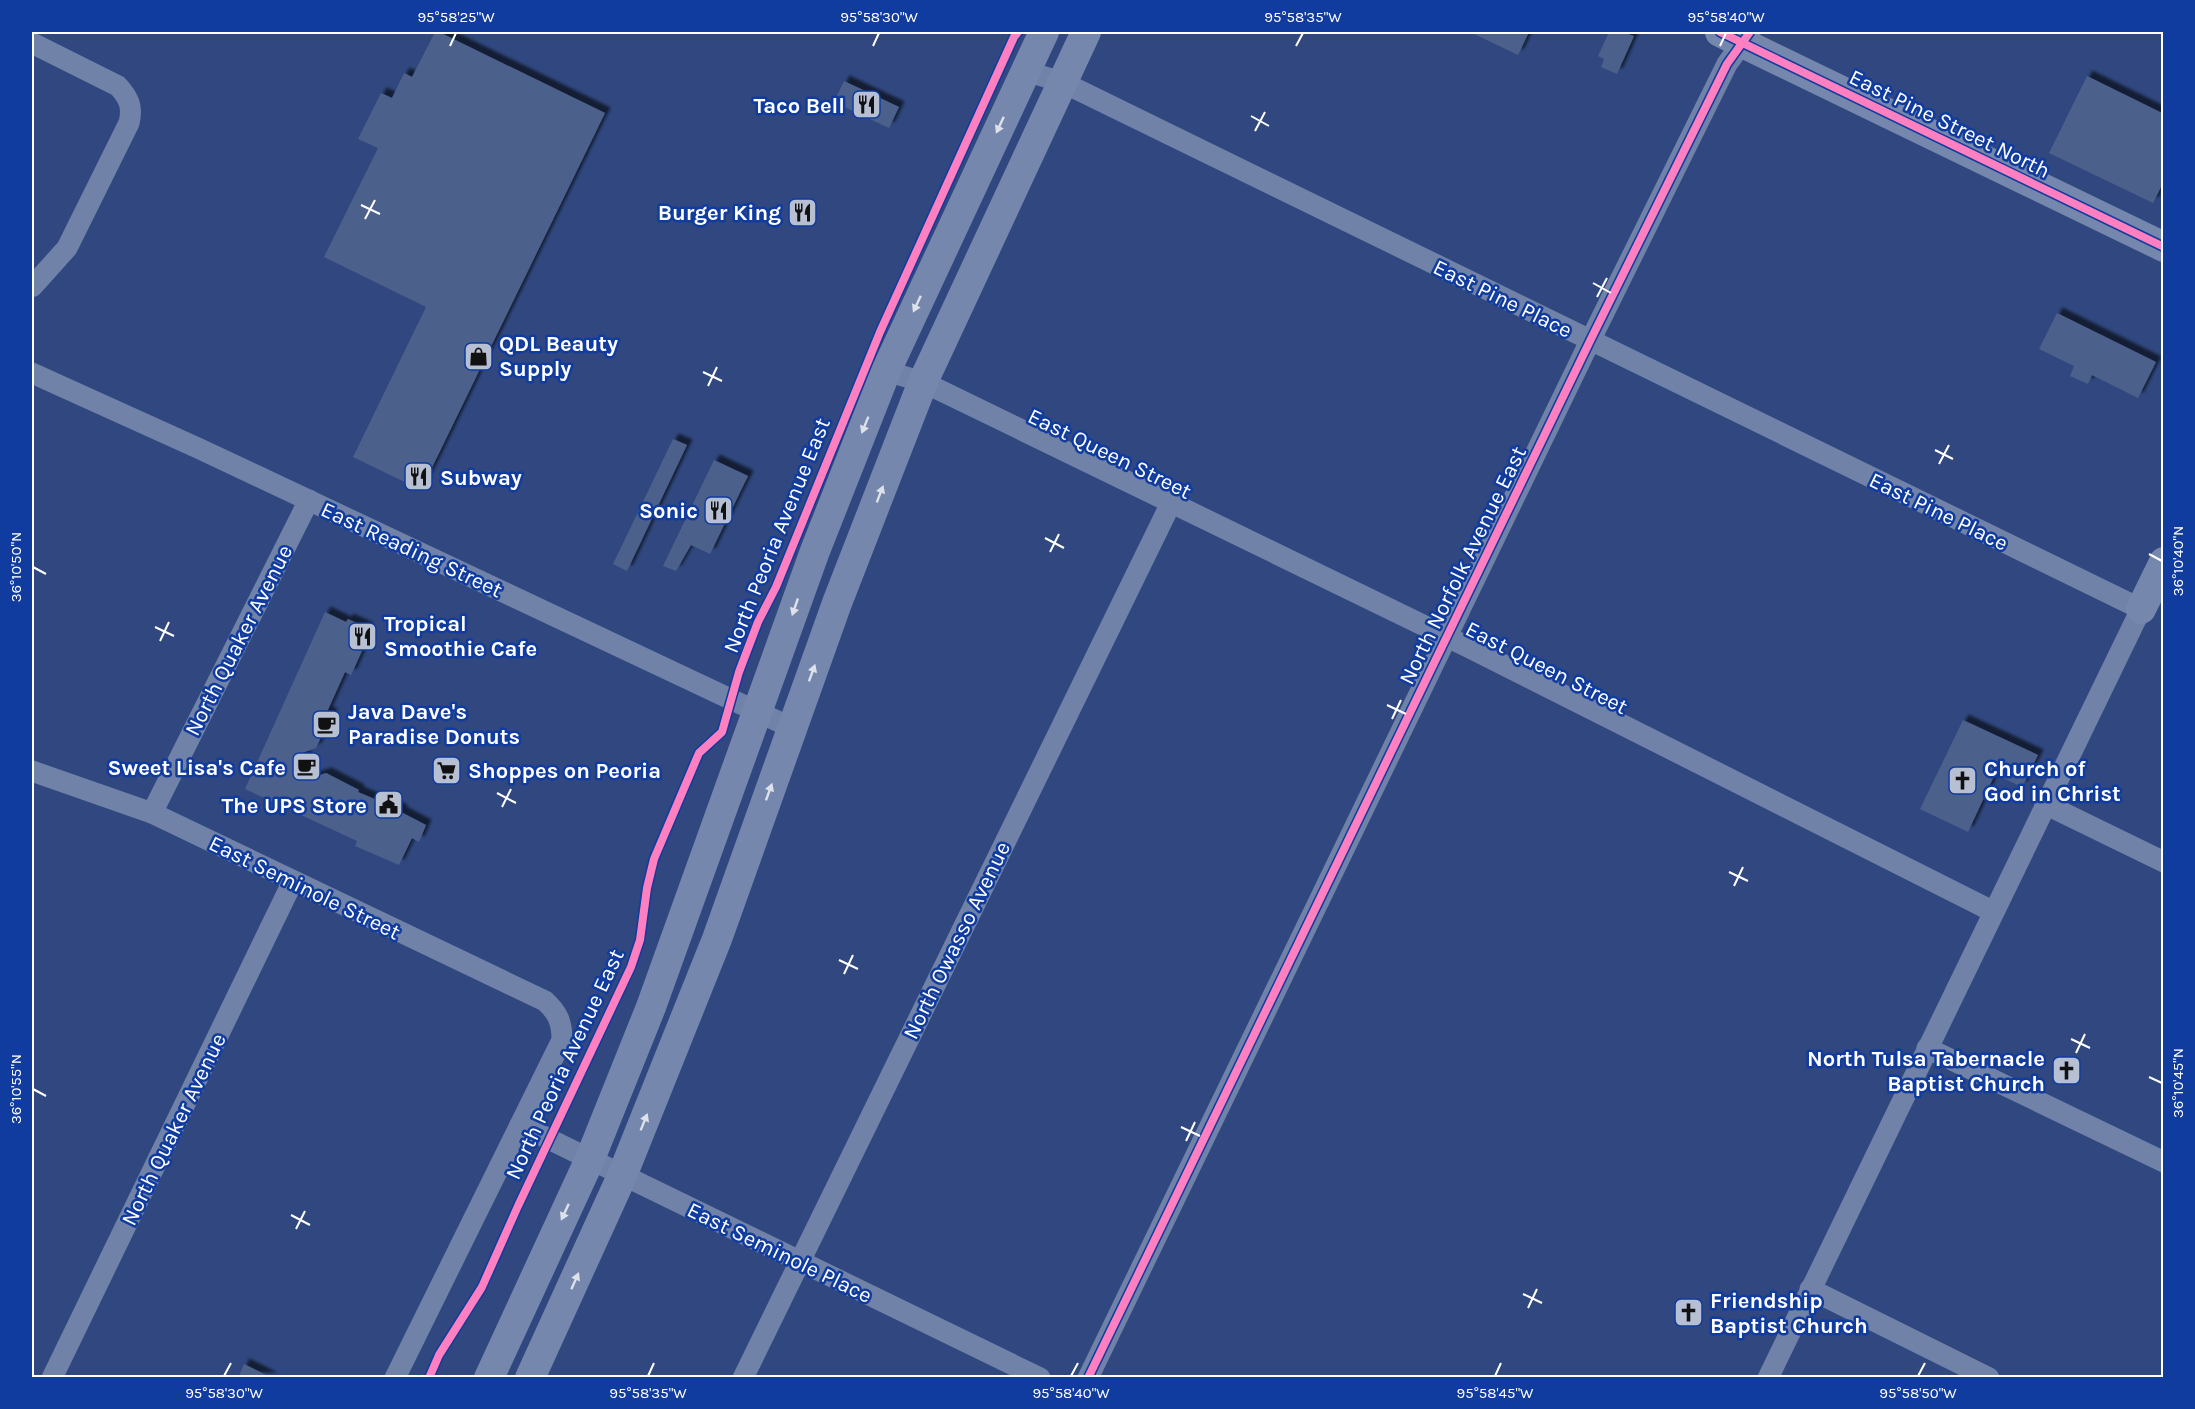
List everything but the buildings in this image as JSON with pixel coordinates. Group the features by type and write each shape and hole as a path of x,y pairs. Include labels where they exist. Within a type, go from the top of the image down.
{"main road":[{"name":"North Peoria Avenue East","path":"489,1377 590,1159 669,962 815,551 886,370 1044,32"},
{"path":"530,1377 622,1176 717,939 837,603 923,382 1086,32"},
{"name":"East Pine Street North","path":"1738,35 2163,247"},
{"path":"2140,609 2163,563"}],"street":[{"name":"North Norfolk Avenue East","path":"1088,1377 1590,341 1727,64 1738,35"},
{"path":"32,43 118,86 127,96 131,115 68,248 32,287"},
{"name":"East Pine Place","path":"1025,72 1062,82 2140,609"},
{"name":"East Queen Street","path":"886,370 923,382 1447,638 1992,911"},
{"name":"East Reading Street","path":"32,373 309,500 792,728"},
{"name":"North Quaker Avenue","path":"152,813 309,500"},
{"name":"North Owasso Avenue","path":"743,1377 1171,503"},
{"path":"1767,1377 2140,609"},
{"name":"East Seminole Street","path":"32,771 152,813 545,1001 557,1012 562,1027"},
{"path":"2045,804 2163,862"},
{"name":"North Quaker Avenue","path":"52,1377 293,881"},
{"name":"North Peoria Avenue East","path":"395,1377 562,1040 562,1027"},
{"path":"1927,1048 2163,1162"},
{"name":"East Seminole Place","path":"520,1125 1040,1377"},
{"path":"1810,1290 1989,1377"}],"cycle path":[{"path":"429,1378 439,1355 482,1287 631,967 640,940 647,888 654,859 699,753 722,732 739,672 758,622 776,587 880,332 1018,32"},
{"path":"1720,32 2164,247"},
{"path":"1088,1378 1590,341 1727,64 1750,32"}],"place":[{"name":"Taco Bell","path":"866,105"},
{"name":"Burger King","path":"802,212"},
{"name":"QDL Beauty Supply","path":"478,356"},
{"name":"Subway","path":"419,477"},
{"name":"Sonic","path":"719,510"},
{"name":"Tropical Smoothie Cafe","path":"363,636"},
{"name":"Java Dave's Paradise Donuts","path":"327,724"},
{"name":"Sweet Lisa's Cafe","path":"307,767"},
{"name":"Shoppes on Peoria","path":"447,770"},
{"name":"Church of God in Christ","path":"1963,781"},
{"name":"The UPS Store","path":"388,805"},
{"name":"North Tulsa Tabernacle Baptist Church","path":"2066,1071"},
{"name":"Friendship Baptist Church","path":"1689,1313"}]}
